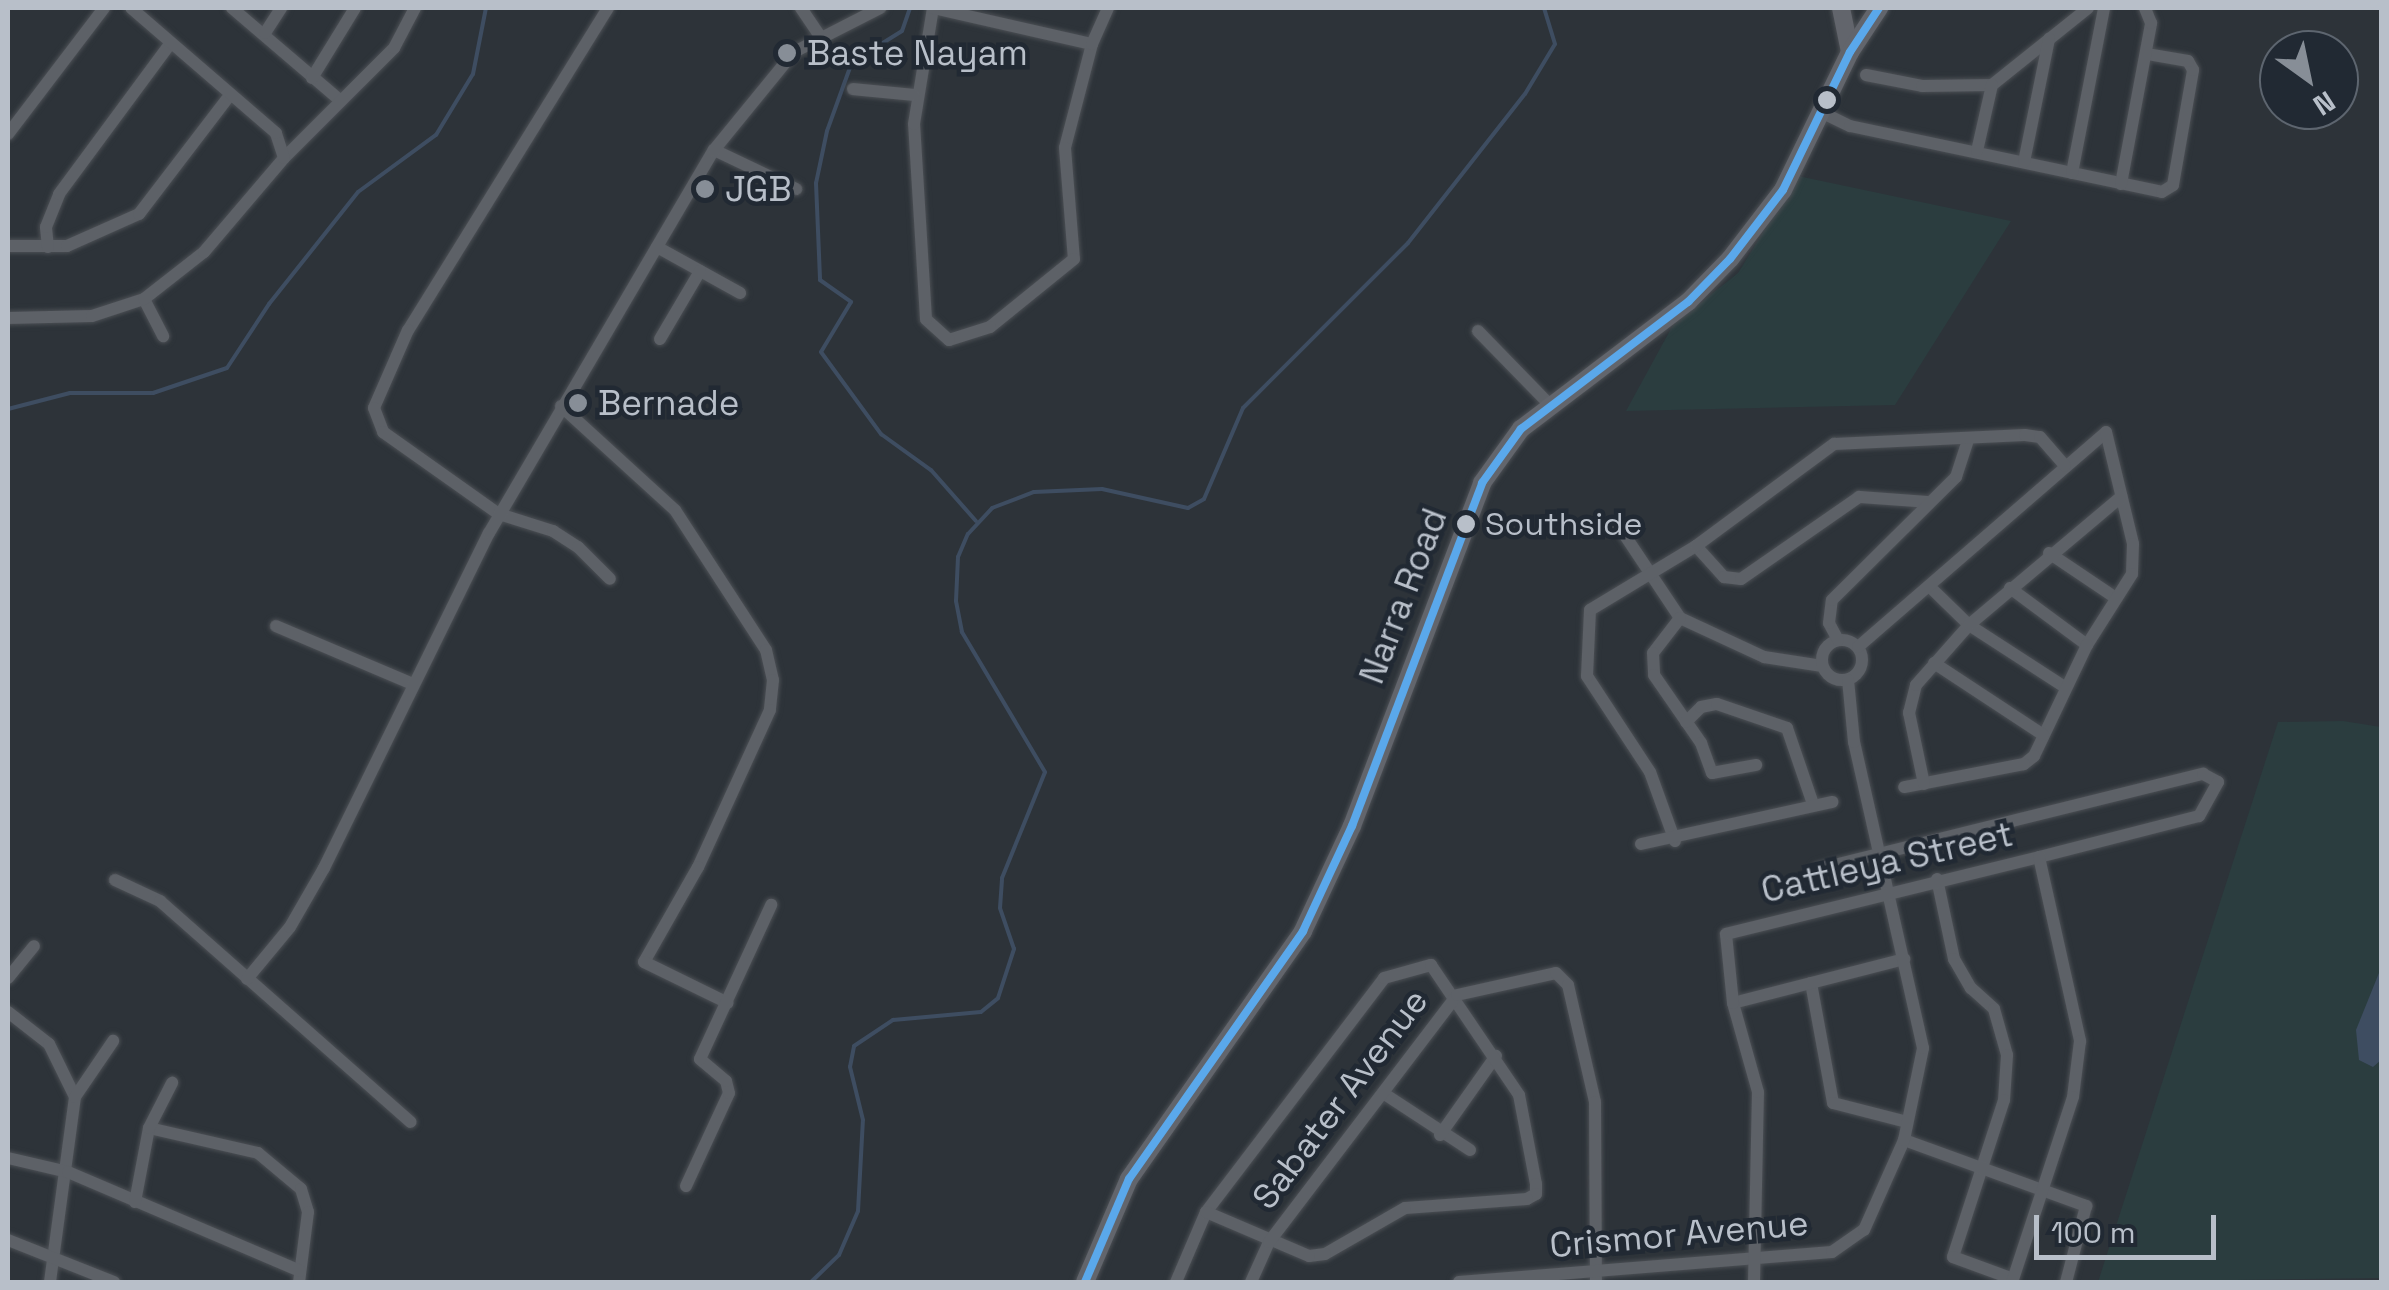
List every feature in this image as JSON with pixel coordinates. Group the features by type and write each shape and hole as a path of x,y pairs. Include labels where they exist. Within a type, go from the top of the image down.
{"street":[{"path":"8,134 104,8"},
{"path":"131,8 276,133 284,158"},
{"path":"232,8 341,101"},
{"path":"265,33 281,8"},
{"path":"312,78 356,8"},
{"path":"8,318 92,316 144,299 204,252 284,158 394,48 415,8"},
{"path":"608,8 408,330 374,408 383,432 499,514 553,531 610,580"},
{"path":"800,8 820,36"},
{"path":"247,980 290,927 324,868 410,683 499,514 714,150 776,70 820,36 880,8"},
{"path":"1092,44 932,8 914,95 926,318 955,341 996,322 1074,259 1065,148 1092,44 1108,8"},
{"path":"1840,8 1850,52"},
{"name":"Narra Road","path":"1085,1282 1129,1179 1302,931 1352,826 1482,483 1521,429 1688,302 1730,258 1784,190 1850,52 1879,8"},
{"path":"1976,151 1992,85 2088,8"},
{"path":"2072,173 2104,8"},
{"path":"2121,184 2152,23 2145,8"},
{"path":"2024,162 2049,39"},
{"path":"48,246 46,227 58,194 170,44"},
{"path":"1823,113 1850,126 2162,192 2173,185 2193,70 2188,61 2147,54"},
{"path":"1866,76 1922,86 1992,85"},
{"path":"854,89 914,95"},
{"path":"8,246 48,246 94,239 139,214 230,94"},
{"path":"714,150 796,189"},
{"path":"657,246 740,293"},
{"path":"660,339 700,271"},
{"path":"144,299 163,336"},
{"path":"1478,332 1549,404"},
{"path":"562,406 675,510 766,650 773,680 770,710 698,867 644,962 728,1003"},
{"path":"1858,647 1931,588 2106,432 2132,574 2065,686 2043,735 2024,764 1904,787"},
{"path":"1675,840 1650,772 1588,676 1590,610 1696,546 1834,444 2040,437 2065,466"},
{"path":"1858,647 1838,640 1830,623 1832,600 1956,477 1968,440"},
{"path":"1924,784 1909,714 1916,685 1969,624 2120,497"},
{"path":"1696,546 1724,577 1752,582 1859,498 1928,502"},
{"path":"1620,528 1680,618 1764,657 1822,666 1830,676 1848,680 1862,666 1858,647"},
{"path":"2049,553 2116,598"},
{"path":"1931,588 1969,624 2065,686"},
{"path":"2010,588 2088,645"},
{"path":"1680,618 1651,664 1712,773 1756,765"},
{"path":"276,626 410,683"},
{"path":"1822,666 1823,652 1838,640"},
{"path":"1934,663 2043,735"},
{"name":"Crismor Avenue","path":"1459,1282 1596,1276 1832,1252 1864,1230 1904,1140 1923,1048 1866,794 1848,680"},
{"path":"1686,722 1701,707 1717,704 1787,728 1813,804"},
{"path":"1818,870 2203,774 2218,782 2199,816 2038,857"},
{"path":"1642,844 1675,840 1832,802"},
{"name":"Cattleya Street","path":"1754,1282 1758,1092 1722,940 1732,929 2038,857 2080,1041 2073,1097 2012,1281"},
{"path":"1937,879 1954,959 2004,1031 2004,1100 1953,1256 2012,1281"},
{"path":"115,880 160,902 410,1122"},
{"path":"686,1186 729,1093 726,1081 700,1058 772,905"},
{"path":"8,978 34,946"},
{"path":"1734,1003 1904,960"},
{"path":"1176,1282 1206,1212 1384,978 1424,962 1456,995 1519,1095 1536,1194 1404,1208 1326,1254 1294,1253 1206,1212"},
{"name":"Sabater Avenue","path":"1251,1282 1269,1242 1456,995 1556,973 1568,985 1596,1102 1596,1276"},
{"path":"1811,983 1833,1103 1908,1122"},
{"path":"8,1012 49,1044 75,1097"},
{"path":"50,1282 68,1172 75,1097 113,1041"},
{"path":"1440,1135 1496,1056"},
{"path":"136,1202 150,1128 172,1083"},
{"path":"1383,1093 1440,1135 1470,1150"},
{"path":"8,1158 68,1172 300,1277 308,1212 300,1189 258,1153 150,1128"},
{"path":"1904,1140 2086,1206 2066,1282"},
{"path":"8,1240 55,1256 106,1281"}],"shaded area":[{"path":"1798,176 2011,221 1895,405 1626,411 1673,325 1738,273"},
{"path":"2343,721 2381,727 2381,1278 2098,1282 2278,722"}],"water":[{"path":"2381,968 2381,1060 2373,1067 2359,1060 2356,1030"}],"waterway":[{"path":"8,409 70,393 153,393 227,368 269,304 358,192 436,135 473,74 486,8"},
{"path":"910,8 902,31 852,62 827,131 816,183 820,280 851,302 821,352 881,434 931,470 976,521"},
{"path":"811,1282 839,1255 858,1211 863,1120 850,1067 854,1046 893,1020 981,1012 998,998 1014,949 1000,908 1002,878 1045,772 962,632 956,601 958,557 968,534 992,508 1034,492 1102,489 1188,508 1204,499 1243,408 1408,243 1525,94 1555,44 1544,8"}],"transit line":[{"path":"1085,1282 1129,1179 1303,931 1352,826 1482,483 1521,429 1688,302 1730,259 1783,190 1850,52 1879,8"}],"place":[{"name":"Baste Nayam","path":"787,53"},
{"name":"JGB","path":"705,189"},
{"name":"Bernade","path":"578,403"},
{"name":"Southside","path":"1466,524"}]}
